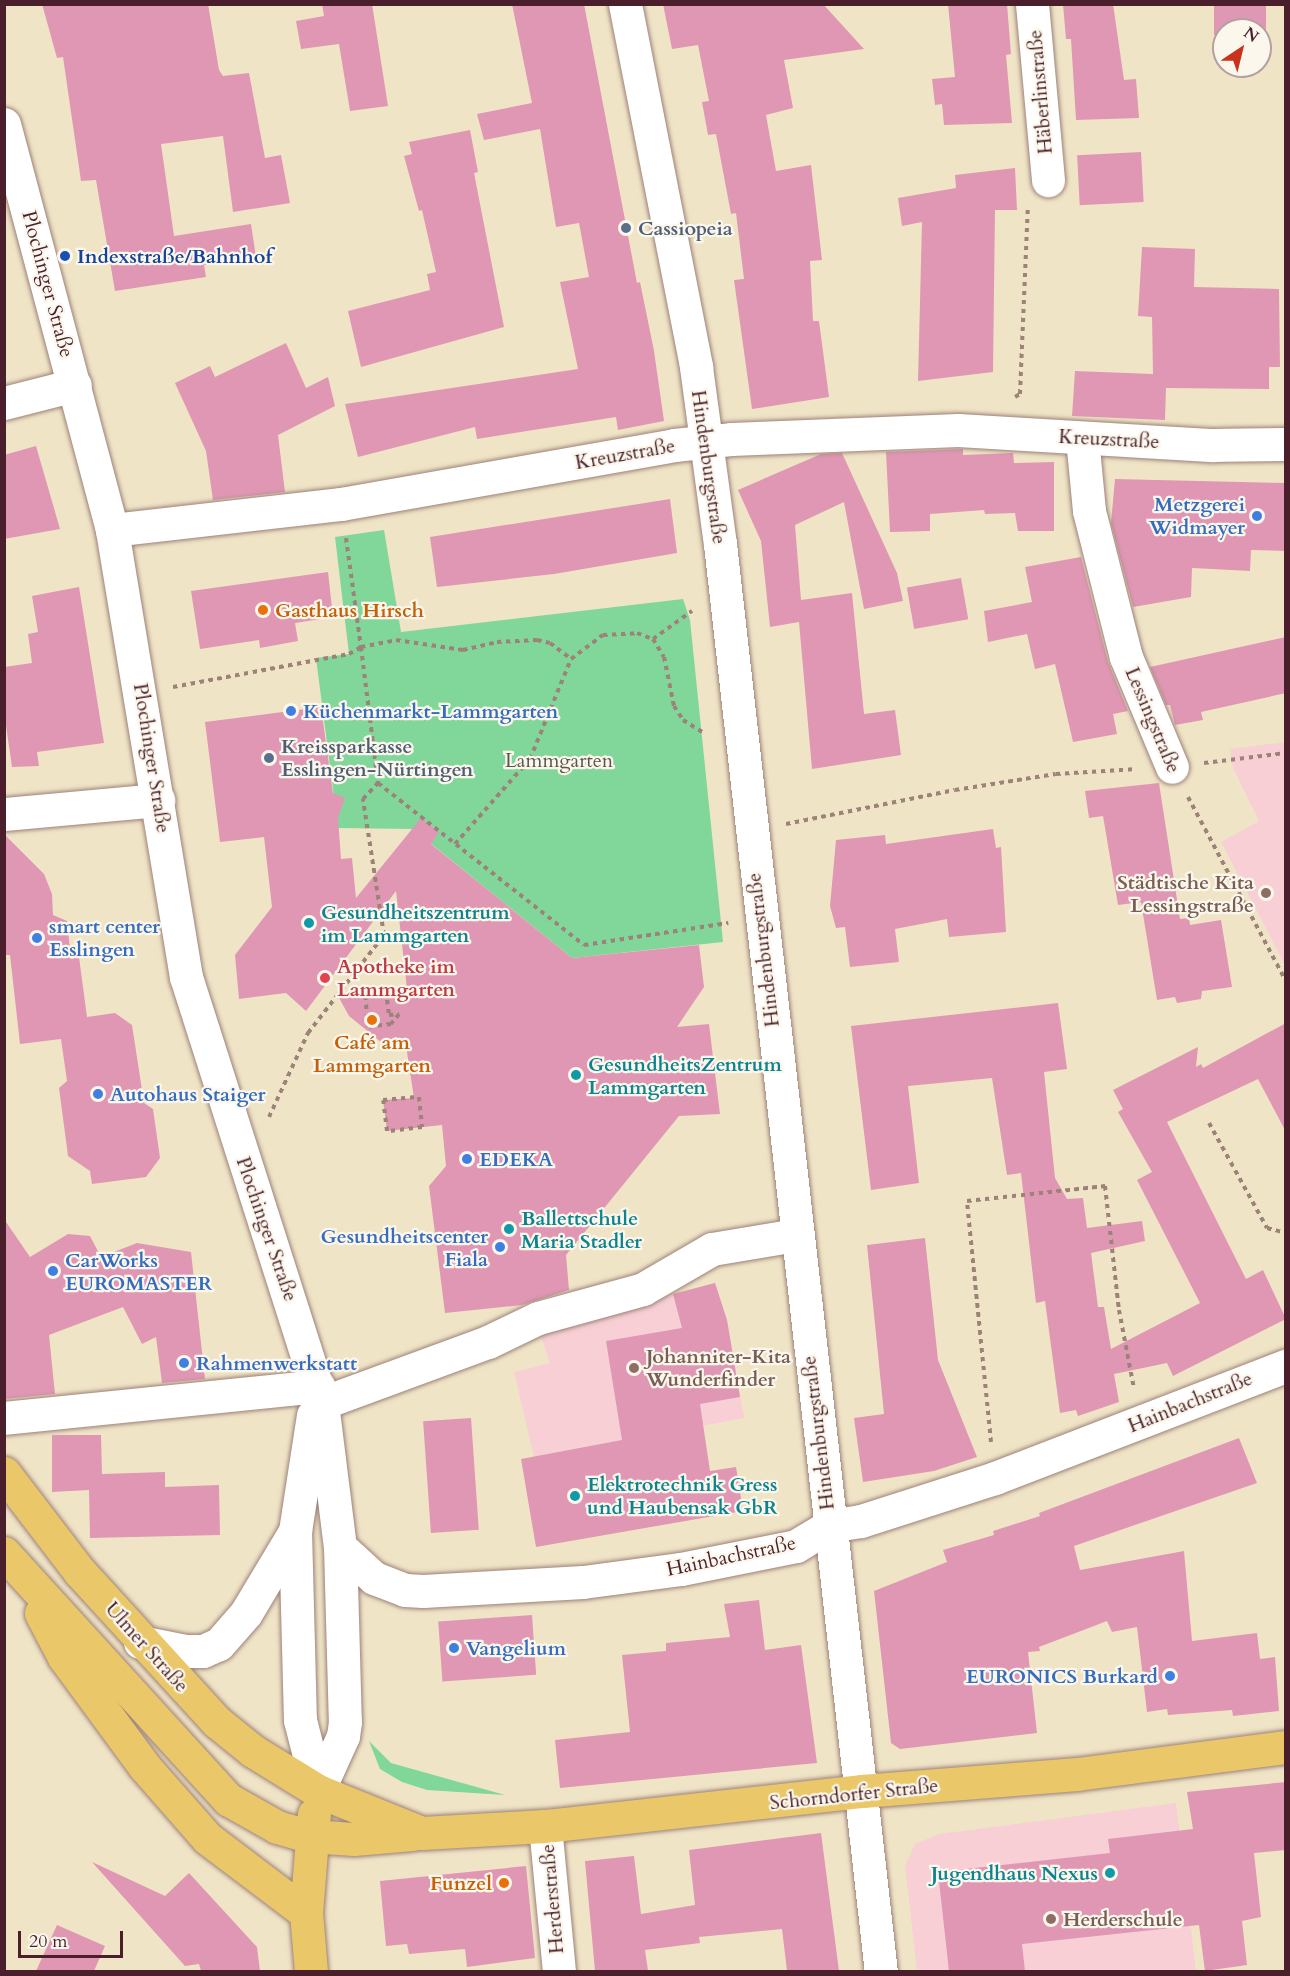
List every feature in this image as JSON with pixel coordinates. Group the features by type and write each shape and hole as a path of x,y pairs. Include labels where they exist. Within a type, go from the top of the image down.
{"main road":[{"name":"Ulmer Straße","path":"4,1473 79,1571 140,1642 217,1722 253,1751 318,1791"},
{"path":"10,1560 229,1800 277,1827 309,1836"},
{"path":"10,1560 64,1657 144,1766 207,1838 306,1913"},
{"name":"Schorndorfer Straße","path":"309,1836 354,1839 545,1826 862,1791 1077,1774 1286,1747"},
{"name":"Schorndorfer Straße","path":"318,1791 422,1833"},
{"name":"Plochinger Straße","path":"311,1971 306,1913 309,1836 318,1791"}],"street":[{"name":"Hindenburgstraße","path":"625,4 696,367 706,441 881,1971"},
{"name":"Häberlinstraße","path":"1032,4 1048,180"},
{"name":"Plochinger Straße","path":"4,124 112,530 186,977 197,1022 320,1395 340,1547 345,1722 343,1736 318,1791"},
{"path":"4,403 75,385"},
{"name":"Kreuzstraße","path":"112,530 341,504 706,441 833,433 986,432 1214,445 1286,444"},
{"name":"Lessingstraße","path":"1082,438 1089,511 1126,657 1172,767"},
{"path":"4,814 158,800"},
{"path":"4,1419 320,1395 488,1342 538,1318 643,1289 712,1249 796,1235"},
{"name":"Hainbachstraße","path":"340,1547 374,1578 405,1590 423,1591 583,1582 681,1569 796,1546 829,1527 861,1521 995,1478 1286,1366"},
{"name":"Plochinger Straße","path":"318,1791 300,1720 295,1531 320,1395"},
{"path":"140,1642 185,1651 203,1651 219,1644 246,1613 295,1531"},
{"name":"Herderstraße","path":"545,1826 559,1971"}],"path":[{"path":"986,432 997,412 1020,394 1026,209 1048,180"},
{"path":"341,504 378,783 584,945 760,921"},
{"path":"653,639 692,611"},
{"path":"455,844 530,759 571,659 603,635 620,631 653,639 669,669 674,706 683,720 705,735"},
{"path":"173,687 349,654 361,648 396,640 463,650 497,642 537,640 549,642 571,659"},
{"path":"783,825 956,790 1056,774 1172,767 1286,753"},
{"name":"Lessingstraße","path":"1172,767 1286,981"},
{"path":"269,1117 308,1033 384,935 363,799 378,783"},
{"path":"386,991 389,1015 399,1014 391,1024 368,1027 365,993 386,991"},
{"path":"419,1098 419,1104 422,1127 387,1131 383,1100 419,1098"},
{"path":"1209,1123 1267,1228 1286,1233"},
{"path":"995,1478 967,1201 1104,1186 1119,1310 1141,1422"}],"shaded area":[{"name":"Städtische Kita Lessingstraße","path":"1286,742 1285,965 1221,842 1259,821 1233,768 1230,749"},
{"name":"Johanniter-Kita Wunderfinder","path":"715,1283 727,1320 744,1418 534,1457 514,1372 550,1363 539,1331"},
{"name":"Herderschule","path":"1176,1803 1196,1971 917,1971 905,1866 915,1844 939,1834"}],"green space":[{"name":"Lammgarten","path":"384,530 401,632 683,599 690,620 723,942 572,958 413,829 338,828 316,658 349,654 335,537"},
{"path":"369,1741 391,1763 505,1795 427,1790 402,1782 380,1769"}],"building":[{"path":"42,4 208,4 219,70 223,76 249,73 265,158 281,155 290,203 233,212 223,136 161,144 174,236 251,224 256,257 204,265 206,277 115,291 96,180 81,181 63,57 57,58"},
{"path":"322,4 372,4 388,106 350,111 339,44 301,49 296,21 324,16"},
{"path":"512,4 584,4 637,283 640,282 654,351 664,421 618,430 616,417 477,439 475,427 358,457 345,404 578,369 560,282 589,277 579,223 556,227 540,129 484,140 477,114 532,103"},
{"path":"663,4 823,4 864,49 784,60 793,108 766,115 776,171 811,165 822,260 810,261 813,321 819,321 829,397 752,409 734,280 744,279 736,213 731,214 716,134 708,135 702,102 709,101 698,45 672,49"},
{"path":"948,4 1007,4 1011,54 1006,55 1012,123 944,125 942,104 935,105 932,79 955,77"},
{"path":"1063,4 1113,4 1124,80 1136,79 1139,118 1076,120 1071,39 1066,39"},
{"path":"1214,4 1266,4 1266,18 1214,18"},
{"path":"470,130 478,172 474,173 504,327 361,367 348,311 430,290 427,274 436,272 422,210 419,211 404,156 412,154 409,142"},
{"path":"1141,152 1144,202 1080,205 1077,155"},
{"path":"1015,168 1017,210 995,210 993,372 918,381 922,222 902,226 898,198 956,188 955,175"},
{"path":"1142,247 1195,249 1194,287 1279,289 1280,367 1269,367 1269,389 1166,388 1165,420 1072,416 1075,371 1153,374 1152,317 1138,316"},
{"path":"286,343 306,388 328,377 335,406 278,435 285,492 213,500 206,451 175,383 210,366 215,377"},
{"path":"36,446 60,529 4,539 4,455"},
{"path":"963,449 963,455 1013,453 1014,463 1054,462 1054,531 1018,531 1015,513 985,514 984,510 930,514 930,531 890,532 886,452"},
{"path":"842,453 897,573 903,601 864,609 844,502 795,525 801,600 852,593 864,714 895,710 901,755 812,769 799,622 770,627 761,541 738,490 821,454"},
{"path":"1115,479 1286,483 1286,551 1251,550 1250,571 1192,568 1191,597 1133,607 1111,523"},
{"path":"670,499 677,553 554,574 437,587 430,537"},
{"path":"1081,557 1108,662 1128,711 1113,714 1117,734 1073,742 1055,664 1035,669 1027,634 988,642 984,611 1032,602 1025,567"},
{"name":"Gasthaus Hirsch","path":"328,572 333,617 295,623 298,641 260,648 259,640 200,649 191,591"},
{"path":"961,578 968,619 914,629 907,588"},
{"path":"79,587 104,743 37,752 39,766 12,767 4,712 4,667 32,663 28,634 38,632 32,596"},
{"path":"1286,637 1286,693 1201,712 1203,720 1175,725 1170,705 1166,705 1150,667"},
{"name":"GesundheitsZentrum Lammgarten","path":"321,707 333,793 345,798 338,818 341,859 352,858 356,898 421,818 439,832 431,844 572,958 699,945 704,987 677,1027 709,1024 720,1114 679,1116 566,1255 569,1290 522,1305 445,1313 429,1186 446,1166 442,1125 387,1131 383,1100 414,1098 405,1039 381,1042 349,1016 338,996 407,989 396,891 306,1011 286,993 239,999 235,955 272,907 264,837 220,842 205,722"},
{"path":"1159,783 1180,919 1189,918 1190,925 1221,920 1232,987 1202,991 1201,999 1177,1003 1175,997 1157,1000 1141,902 1118,905 1103,816 1089,818 1085,791"},
{"path":"993,829 996,848 1001,847 1006,932 949,937 947,919 895,929 899,962 850,967 845,927 836,928 830,906 836,840 885,835 886,844"},
{"path":"4,834 44,874 52,894 53,915 67,921 71,959 79,957 87,1017 115,1013 132,1025 144,1103 153,1109 160,1158 146,1177 92,1184 90,1171 68,1156 59,1088 67,1081 61,1039 20,1044 10,955 4,955"},
{"path":"1058,1003 1067,1069 1044,1072 1055,1178 1067,1199 1083,1198 1087,1228 1142,1221 1145,1241 1091,1253 1098,1307 1104,1307 1111,1349 1200,1303 1137,1180 1152,1172 1118,1112 1123,1109 1113,1090 1198,1047 1196,1067 1201,1064 1203,1068 1286,1023 1286,1132 1258,1079 1167,1122 1246,1279 1263,1270 1286,1319 1173,1376 1167,1363 1114,1374 1119,1402 1078,1416 1076,1410 1060,1413 1045,1301 1036,1303 1021,1173 1007,1175 992,1078 908,1086 919,1183 871,1190 851,1026"},
{"path":"4,1219 30,1257 68,1234 90,1236 101,1257 137,1243 191,1252 205,1379 162,1383 156,1337 142,1344 123,1307 49,1335 55,1394 4,1399"},
{"path":"925,1238 938,1360 977,1457 934,1471 863,1482 854,1418 884,1414 867,1245"},
{"path":"715,1283 727,1320 740,1397 700,1404 710,1471 736,1467 743,1511 536,1547 521,1459 622,1440 606,1341 682,1328 673,1294"},
{"path":"471,1418 479,1530 431,1533 423,1421"},
{"path":"52,1435 101,1435 102,1474 165,1472 165,1487 219,1485 220,1535 90,1538 89,1490 52,1492"},
{"path":"1239,1438 1257,1483 1074,1546 1080,1570 1184,1551 1192,1641 1257,1633 1260,1659 1275,1657 1279,1711 1233,1716 1232,1710 1168,1715 1167,1709 1147,1712 1137,1627 1112,1632 1107,1621 1039,1647 1040,1651 1028,1652 1037,1733 900,1749 891,1743 874,1591 947,1562 943,1550 994,1535 993,1531 1040,1516 1039,1513"},
{"path":"759,1600 765,1650 801,1645 817,1763 560,1788 555,1740 630,1732 622,1655 666,1651 666,1643 730,1637 724,1604"},
{"path":"532,1615 536,1675 442,1681 438,1622"},
{"path":"1286,1782 1286,1850 1254,1853 1261,1917 1242,1921 1247,1965 1205,1971 1199,1925 1022,1944 1025,1971 949,1971 938,1872 1110,1853 1108,1839 1193,1829 1187,1792"},
{"path":"821,1833 839,1971 787,1971 782,1929 699,1937 700,1943 645,1950 648,1971 595,1971 585,1861 634,1856 641,1914 695,1905 689,1850"},
{"path":"92,1862 165,1896 189,1873 257,1947 260,1971 201,1971 199,1964 185,1966"},
{"path":"526,1866 535,1958 467,1967 465,1949 409,1954 407,1944 386,1946 380,1881"},
{"path":"57,1925 105,1946 94,1971 36,1971"}],"place":[{"name":"Cassiopeia","path":"626,228"},
{"name":"Indexstraße/Bahnhof","path":"65,256"},
{"name":"Metzgerei Widmayer","path":"1257,516"},
{"name":"Gasthaus Hirsch","path":"263,610"},
{"name":"Küchenmarkt-Lammgarten","path":"291,711"},
{"name":"Kreissparkasse Esslingen-Nürtingen","path":"269,758"},
{"name":"Städtische Kita Lessingstraße","path":"1266,893"},
{"name":"Gesundheitszentrum im Lammgarten","path":"309,923"},
{"name":"smart center Esslingen","path":"37,938"},
{"name":"Apotheke im Lammgarten","path":"325,978"},
{"name":"Café am Lammgarten","path":"372,1020"},
{"name":"GesundheitsZentrum Lammgarten","path":"576,1075"},
{"name":"Autohaus Staiger","path":"98,1094"},
{"name":"EDEKA","path":"467,1159"},
{"name":"Ballettschule Maria Stadler","path":"509,1229"},
{"name":"Gesundheitscenter Fiala","path":"500,1247"},
{"name":"CarWorks EUROMASTER","path":"53,1271"},
{"name":"Rahmenwerkstatt","path":"184,1363"},
{"name":"Johanniter-Kita Wunderfinder","path":"634,1368"},
{"name":"Elektrotechnik Gress und Haubensak GbR","path":"575,1496"},
{"name":"Vangelium","path":"454,1648"},
{"name":"EURONICS Burkard","path":"1170,1676"},
{"name":"Jugendhaus Nexus","path":"1110,1873"},
{"name":"Funzel","path":"504,1883"},
{"name":"Herderschule","path":"1051,1919"}]}
